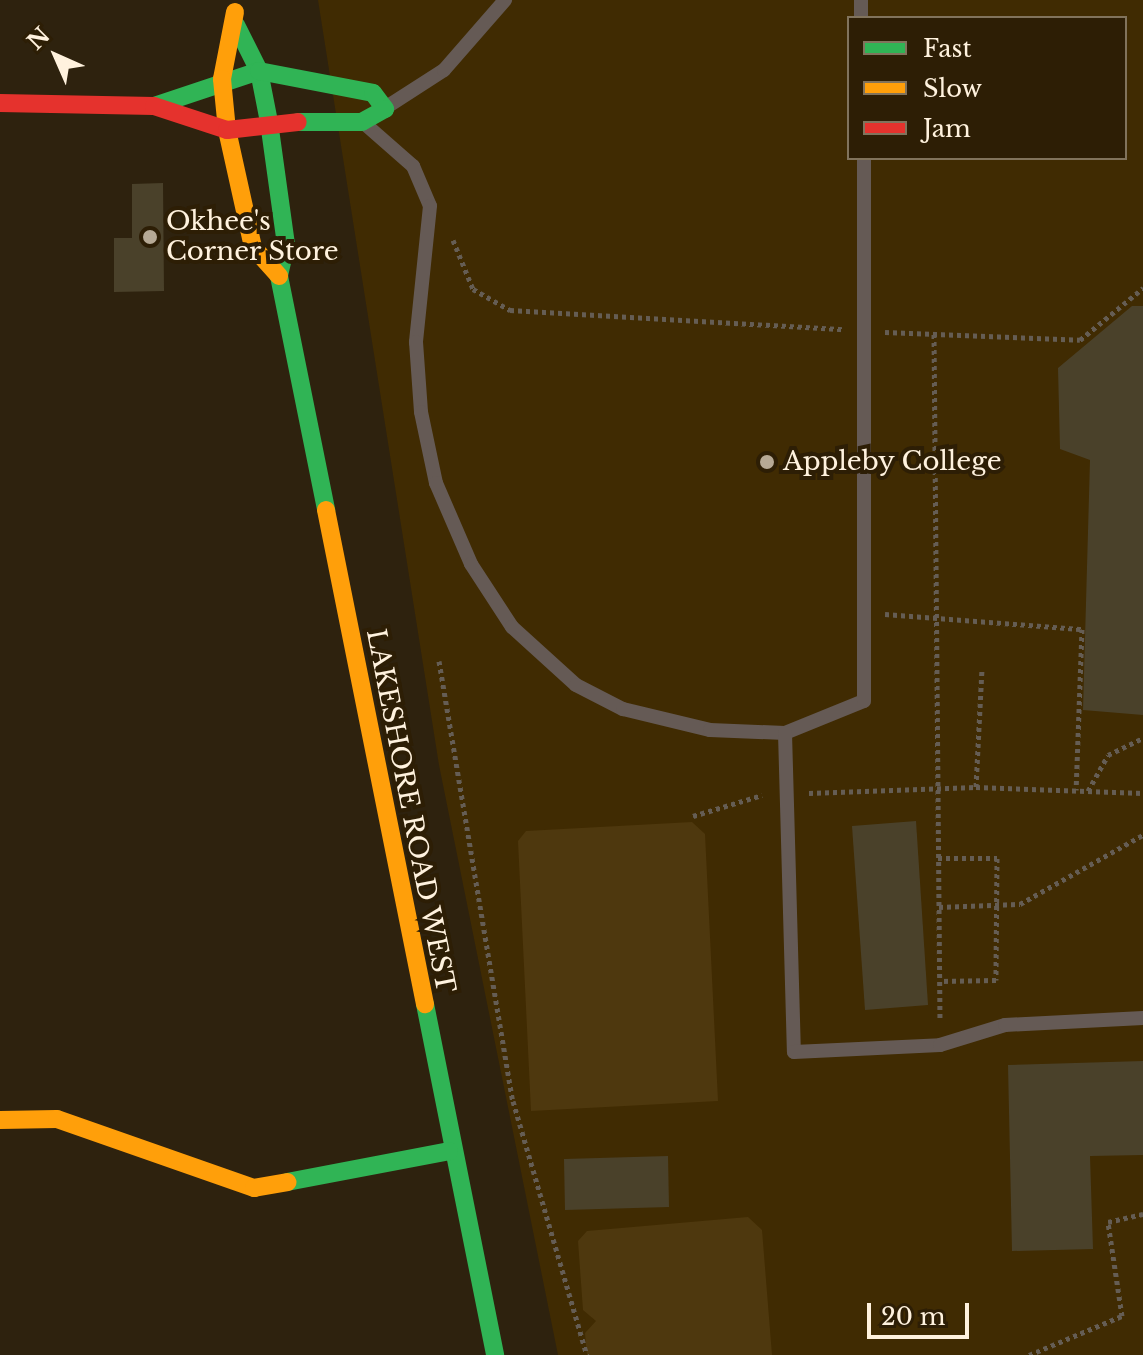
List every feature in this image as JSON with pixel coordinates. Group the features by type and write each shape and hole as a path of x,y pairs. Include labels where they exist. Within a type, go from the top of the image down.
{"main road":[{"name":"LAKESHORE ROAD WEST","path":"235,0 236,25 222,79 227,130 253,247 279,276"},
{"name":"LAKESHORE ROAD WEST","path":"236,25 259,71 269,122 286,245 279,276 449,1151 495,1355"},
{"path":"0,103 154,106 227,130 269,122 362,122 385,109 373,93 259,71 222,79 154,106"},
{"path":"0,1120 57,1119 254,1188 449,1151"}],"lane":[{"path":"385,109 444,70 505,0"},
{"path":"362,122 398,149 424,185 432,238 416,342 428,451 451,523 512,627 576,685 623,709 710,730 785,733 864,701 867,331 864,160"},
{"path":"785,733 794,1052 940,1045 1005,1025 1143,1018"}],"path":[{"path":"453,229 455,253 473,289 510,310 1080,340 1143,288"},
{"path":"934,334 940,1045"},
{"path":"864,612 1082,629 1076,790"},
{"path":"439,661 513,1101 587,1355"},
{"path":"976,787 982,670"},
{"path":"1088,791 1108,755 1143,738"},
{"path":"804,793 976,787 1143,793"},
{"path":"693,816 762,795"},
{"path":"939,907 1020,904 1143,835"},
{"path":"938,858 997,858 996,980 940,981"},
{"path":"1029,1355 1122,1316 1108,1222 1143,1214"}],"shaded area":[{"name":"Appleby College","path":"318,0 1143,0 1143,1355 558,1355 439,765"},
{"path":"692,822 705,834 718,1101 531,1111 518,841 526,831"},
{"path":"748,1217 762,1230 772,1355 587,1355 585,1333 596,1321 583,1310 578,1241 587,1231"}],"building":[{"path":"163,183 164,291 114,292 114,238 132,238 132,184"},
{"path":"1132,306 1143,306 1143,715 1083,710 1090,460 1060,449 1058,368"},
{"path":"916,821 928,1005 865,1010 852,826"},
{"path":"1143,1061 1143,1155 1090,1156 1093,1249 1012,1251 1008,1065"},
{"path":"668,1156 669,1207 565,1210 564,1159"}],"traffic: fast":[{"path":"236,25 259,71 269,122 286,245 279,276 326,510"},
{"path":"154,106 259,71 373,93 385,109 362,122 298,122"},
{"path":"425,1004 495,1355"},
{"path":"287,1182 449,1151"}],"traffic: slow":[{"path":"235,12 222,79 227,130 253,247 279,276"},
{"path":"326,510 425,1004"},
{"path":"0,1120 57,1119 254,1188 287,1182"}],"traffic: jam":[{"path":"0,103 154,106 227,130 298,122"}],"place":[{"name":"Okhee's Corner Store","path":"150,237"},
{"name":"Appleby College","path":"767,462"}]}
